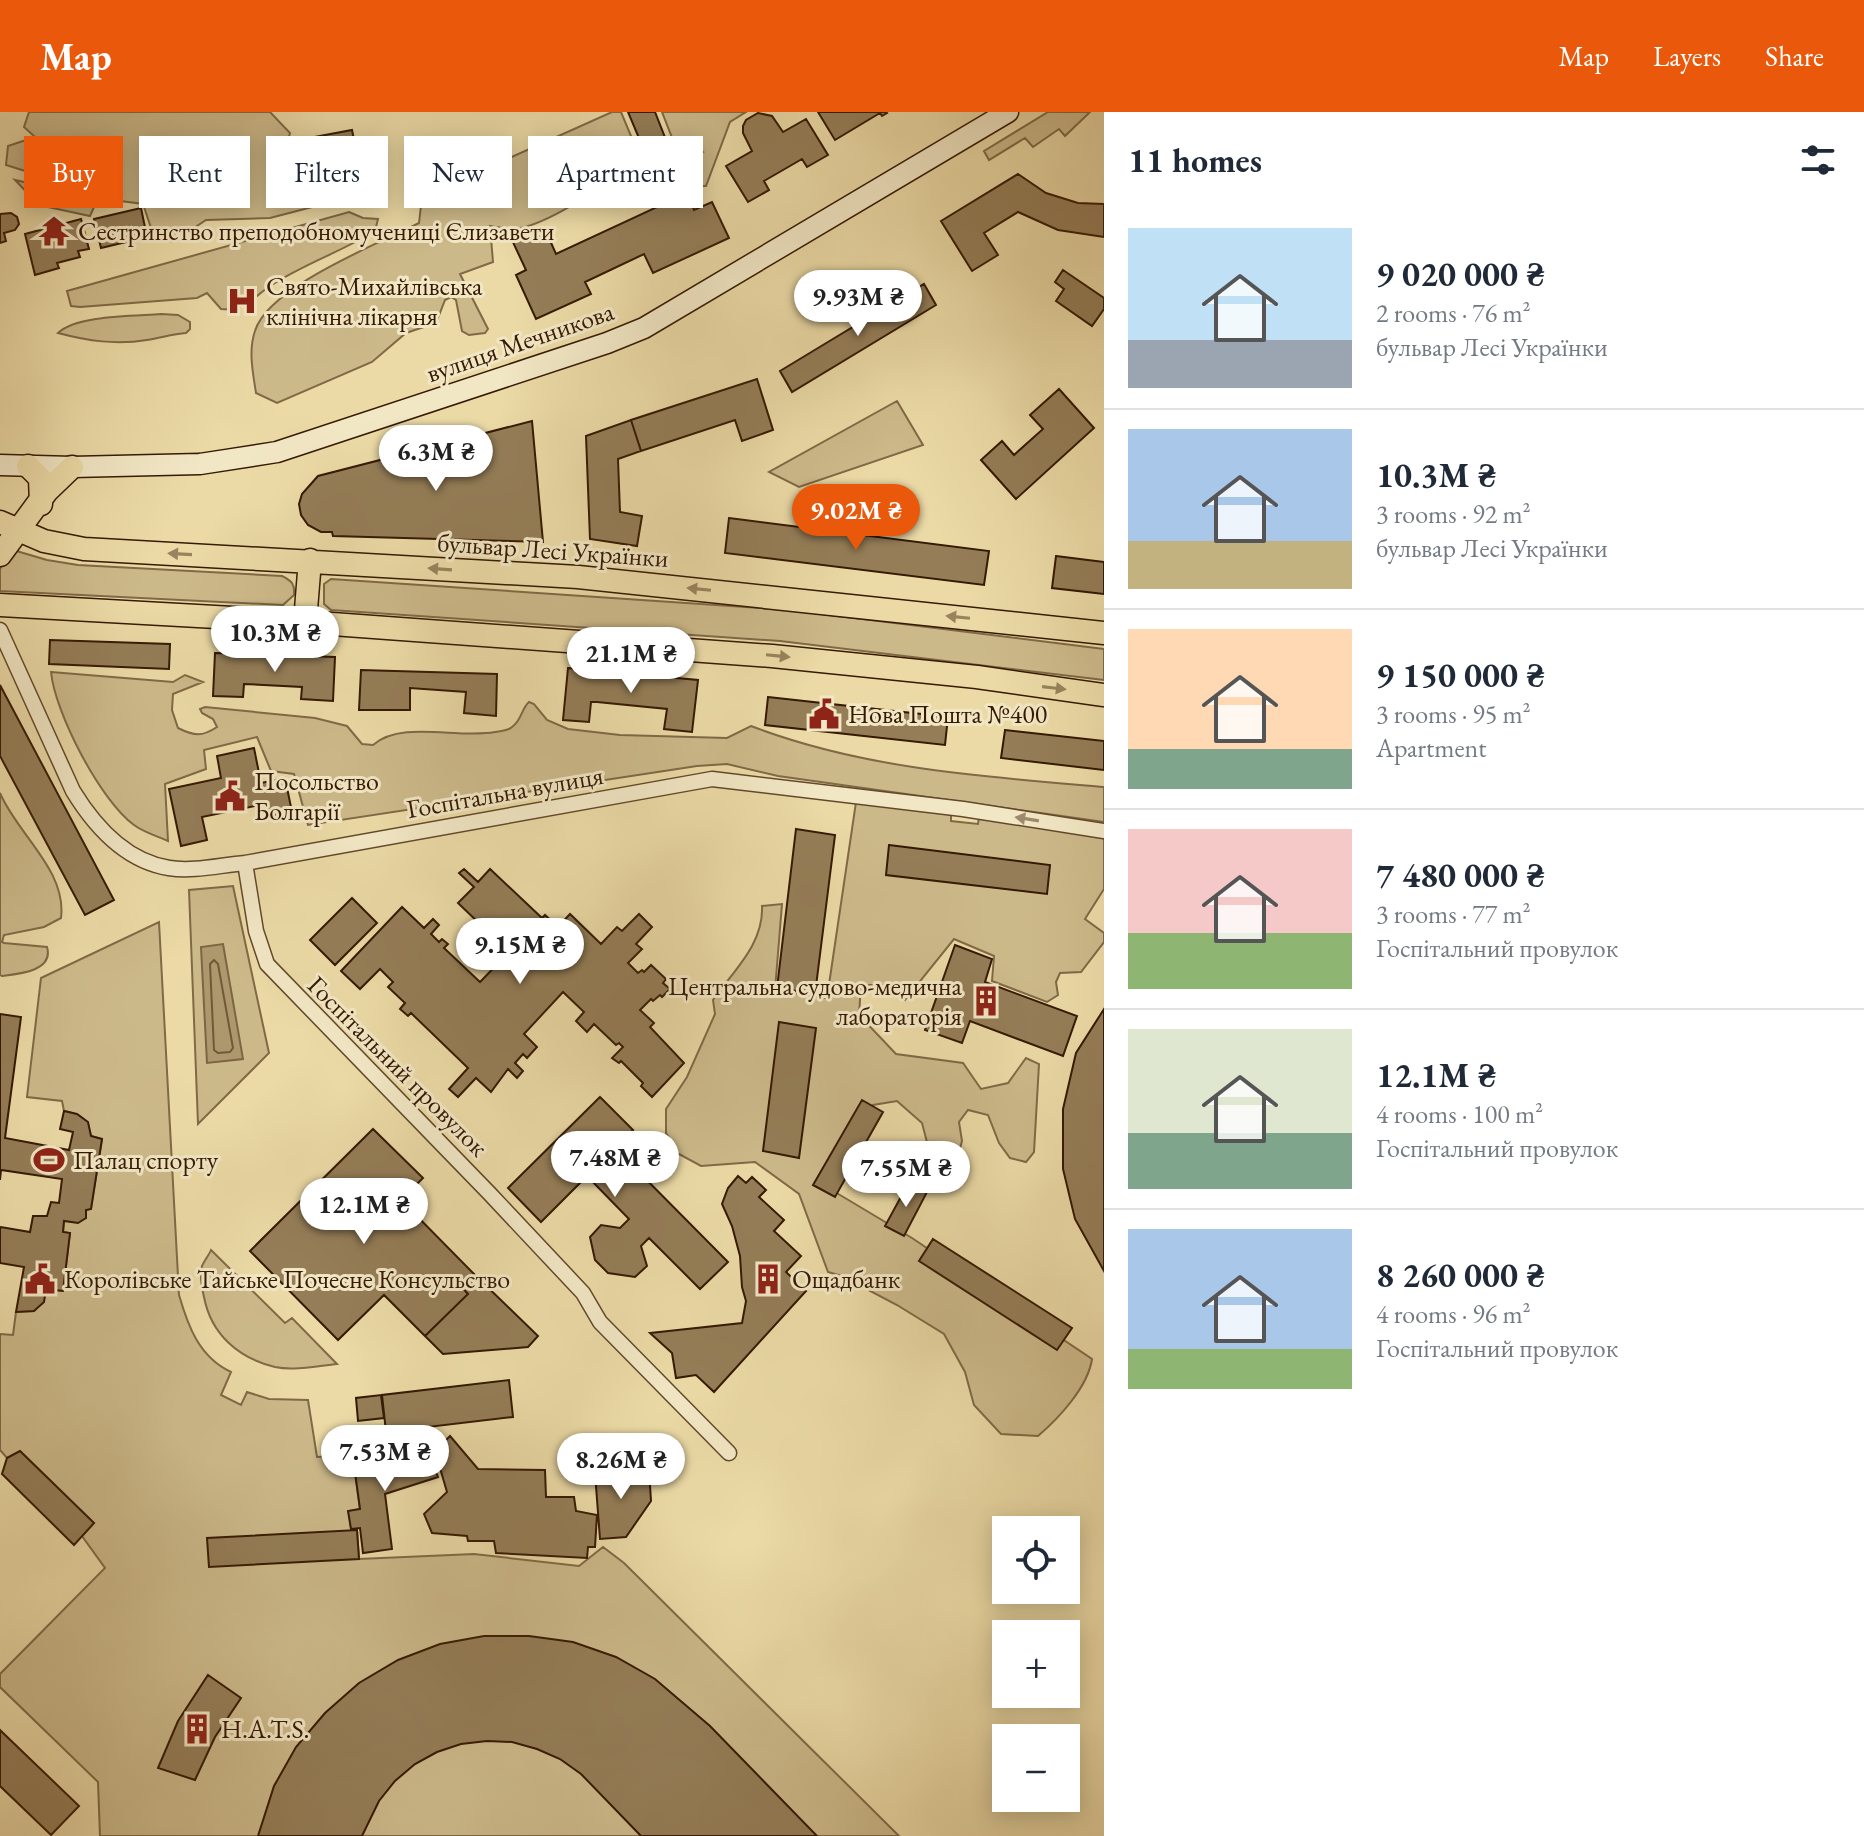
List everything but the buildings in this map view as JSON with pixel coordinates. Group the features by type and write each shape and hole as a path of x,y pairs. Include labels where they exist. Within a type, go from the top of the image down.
{"main road":[{"path":"28,466 40,478 41,519 44,530 55,545"},
{"path":"0,555 9,526 72,467"},
{"path":"0,514 9,526"},
{"name":"бульвар Лесі Українки","path":"9,526 55,545 92,550 578,577 1104,633"},
{"path":"305,622 310,560"},
{"path":"0,605 305,622 772,656 977,677 1104,695"}],"street":[{"name":"вулиця Мечникова","path":"0,465 200,464 277,452 607,343 644,328 1008,112"},
{"name":"Госпітальна вулиця","path":"0,630 73,791 103,833 140,860 170,868 245,863 712,779 1104,831"},
{"name":"Госпітальний провулок","path":"245,863 256,931 267,964 490,1194 583,1293 600,1322 729,1453"}],"shaded area":[{"path":"29,112 270,112 290,133 289,136 266,136 266,208 309,208 270,218 206,220 173,242 154,237 144,208 250,208 250,136 139,136 139,203 123,201 123,136 34,136 24,127"},
{"path":"612,112 621,112 631,136 558,136"},
{"path":"662,112 746,112 730,122 706,186 703,186 703,136 671,136"},
{"path":"1048,112 1090,112 1065,136 1059,129 1033,147 1025,138 989,160 984,151"},
{"path":"24,141 24,171 6,165 8,146"},
{"path":"528,150 528,208 566,208 521,228 490,226 493,262 460,274 488,329 485,333 469,335 462,331 456,300 451,297 445,300 436,323 406,333 372,362 277,403 256,393 252,362 255,331 264,315 280,299 326,268 419,223 421,208 512,208 512,157"},
{"path":"53,208 94,208 90,216"},
{"path":"349,212 363,218 378,219 375,231 283,278 236,308 221,309 207,293 197,298 71,306 67,291"},
{"path":"178,315 190,322 190,329 186,333 124,342 91,340 58,333 92,320"},
{"path":"897,401 923,445 799,487 769,472"},
{"path":"13,550 78,565 282,576 292,583 294,595 283,605 0,591 0,569"},
{"path":"331,579 789,610 1104,649 1104,680 780,641 331,610 324,604 324,584"},
{"path":"51,672 173,682 185,675 203,682 173,694 172,710 178,728 198,734 217,727 213,719 202,713 200,709 205,707 315,718 347,726 362,744 373,745 399,733 480,734 506,730 518,721 529,702 547,720 568,729 620,735 727,738 751,726 793,741 881,762 970,775 1104,787 1104,822 778,776 727,764 308,825 294,774 271,771 257,737 204,750 206,769 165,784 168,841 134,825 107,796 70,732"},
{"path":"0,793 49,868 61,901 61,918 44,927 4,935 2,942 47,947 45,961 34,970 2,976 0,975"},
{"path":"856,802 951,813 951,821 978,824 979,817 1104,835 1104,889 1085,919 1104,933 1104,942 1081,972 1060,973 1056,982 1058,995 1047,1002 992,981 994,956 954,939 905,1000 893,985 861,985 859,1015 896,1054 963,1063 981,1089 1008,1083 1026,1058 1039,1064 1034,1152 1026,1162 1010,1158 999,1143 988,1115 968,1110 959,1122 962,1141 958,1156 940,1159 929,1150 922,1123 897,1101 873,1105 829,1182 830,1189 912,1238 1092,1359 1079,1391 1038,1436 1001,1434 974,1405 965,1372 944,1334 897,1305 842,1276 828,1272 799,1194 755,1162 701,1166 677,1153 666,1133 666,1109 687,1077 715,1014 713,1000 753,945 762,906 782,904 775,990 827,998"},
{"path":"233,886 269,1053 198,1124 189,890"},
{"path":"159,922 179,1295 196,1340 211,1358 231,1372 221,1395 241,1405 247,1392 269,1399 308,1400 317,1457 331,1456 333,1467 354,1465 360,1509 349,1511 351,1530 357,1530 359,1559 474,1554 579,1566 603,1547 624,1563 899,1836 100,1836 98,1782 0,1687 0,1674 105,1568 82,1536 94,1523 20,1451 7,1458 0,1450 0,1334 13,1335 16,1312 34,1311 46,1289 63,1291 70,1233 63,1232 64,1221 86,1218 86,1210 91,1209 102,1139 91,1136 82,1118 64,1111 62,1101 27,1097 41,978"},
{"path":"211,1250 285,1323 292,1318 337,1364 275,1367 249,1357 228,1342 213,1322 202,1290 201,1270"}],"water":[{"path":"223,944 243,1059 207,1063 201,947"}],"place":[{"name":"Сестринство преподобномучениці Єлизавети","path":"54,231"},
{"name":"Свято-Михайлівська клінічна лікарня","path":"242,301"},
{"name":"Нова Пошта №400","path":"824,714"},
{"name":"Посольство Болгарії","path":"230,796"},
{"name":"Центральна судово-медична лабораторія","path":"986,1001"},
{"name":"Палац спорту","path":"49,1160"},
{"name":"Королівське Тайське Почесне Консульство","path":"40,1279"},
{"name":"Ощадбанк","path":"768,1279"},
{"name":"H.A.T.S.","path":"197,1729"}]}
